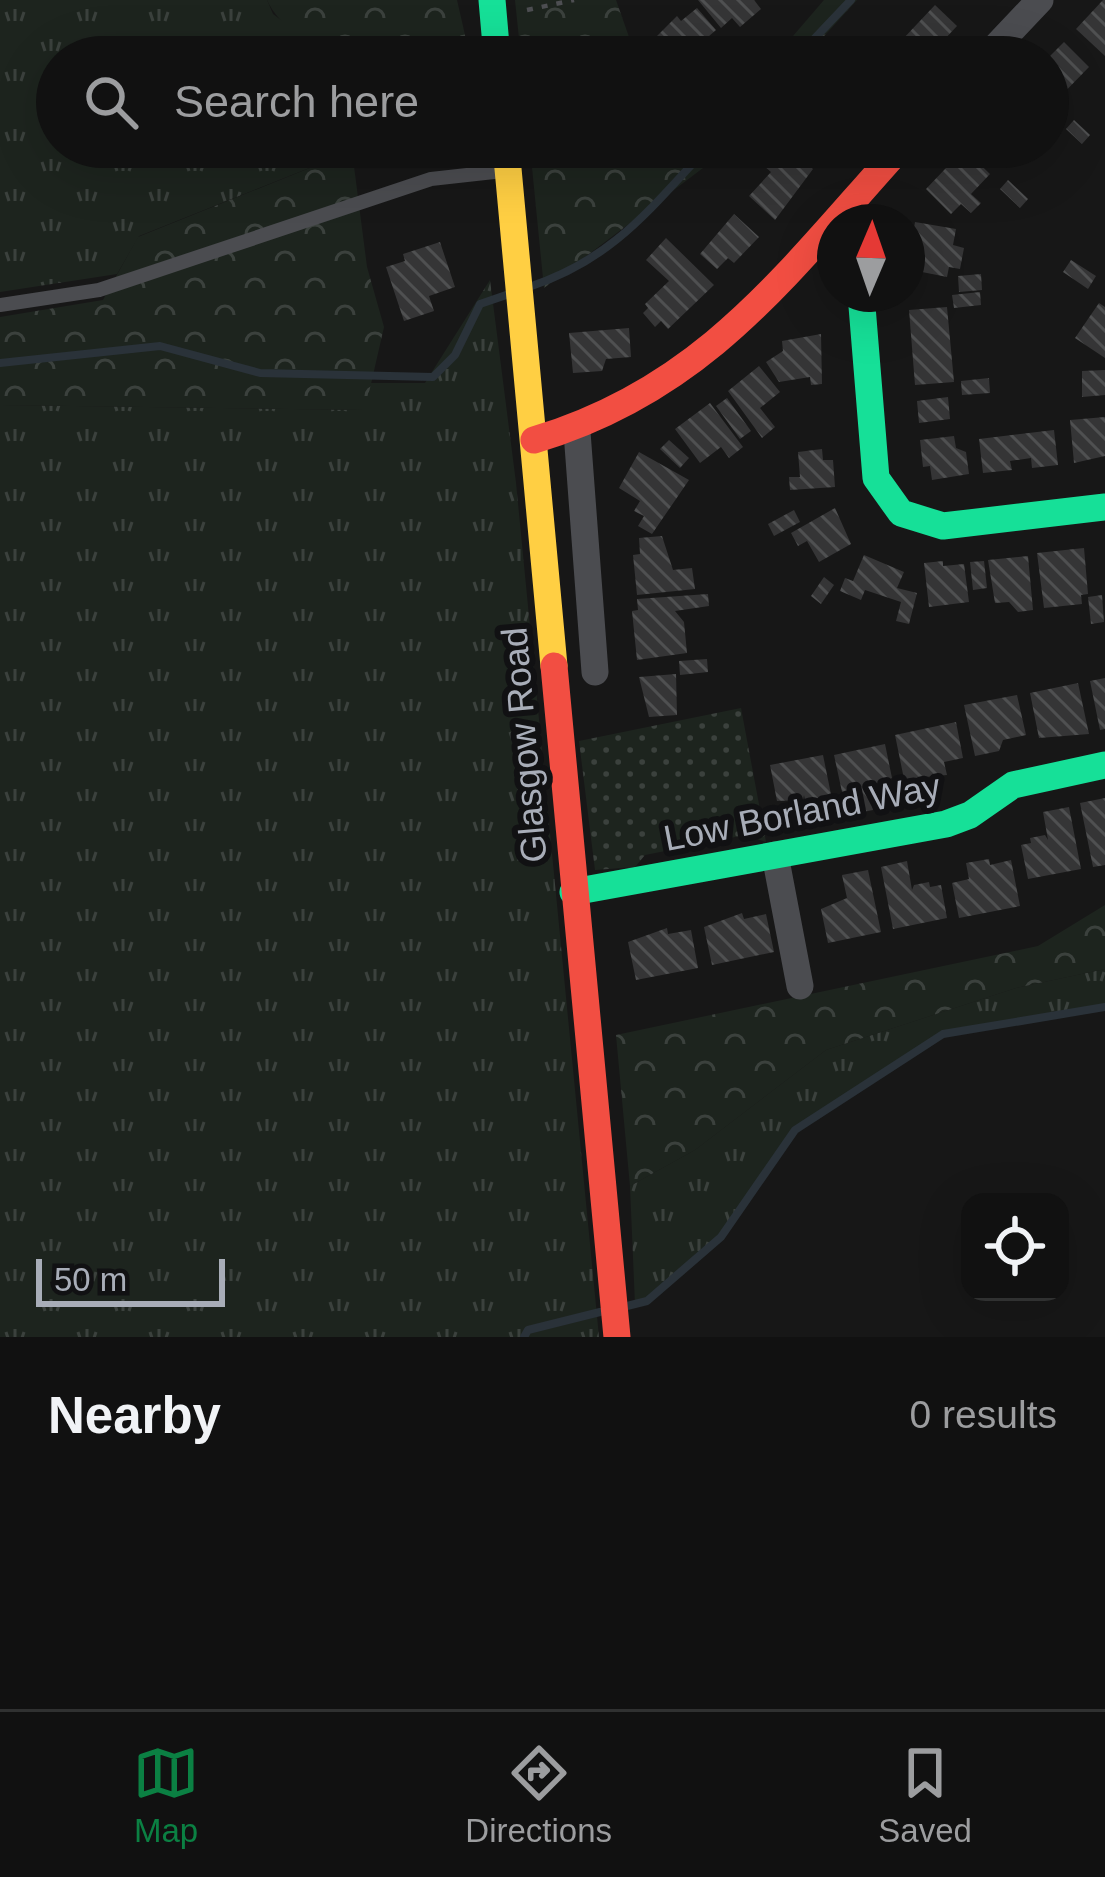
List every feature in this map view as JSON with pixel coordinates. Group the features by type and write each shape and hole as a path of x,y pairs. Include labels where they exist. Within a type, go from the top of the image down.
{"street":[{"path":"492,0 495,36"},
{"path":"1006,36 1040,0"},
{"name":"Glasgow Road","path":"508,168 616,1332"},
{"path":"850,204 882,168"},
{"path":"534,440 621,415 669,385 717,345 817,240"},
{"path":"862,312 875,478 887,502 901,515 919,525 943,526 1105,507"},
{"path":"577,431 595,672"},
{"name":"Low Borland Way","path":"573,892 960,820 1013,785 1105,765"},
{"path":"775,855 800,986"}],"lane":[{"path":"0,305 100,290 473,168"}],"path":[{"path":"544,10 574,0"}],"green space":[{"path":"0,0 267,0 273,14 302,36 36,36 36,168 309,168 139,236 117,274 0,292"},
{"path":"267,0 457,0 465,36 298,36"},
{"path":"515,0 616,0 629,36 519,36"},
{"path":"824,0 857,0 824,36 793,36"},
{"path":"310,168 354,168 367,267 384,327 365,410 0,405 0,317 103,300 138,237"},
{"path":"532,168 703,168 544,288"},
{"path":"490,280 516,483 599,1337 0,1337 0,405 364,410 371,383 425,383"},
{"path":"741,708 766,842 745,835 645,855 635,867 595,870 579,741"},
{"path":"1105,905 1105,969 1016,988 826,1050 695,1150 630,1186 616,1035 1038,946"},
{"path":"1105,969 1105,1007 943,1034 796,1130 721,1237 647,1301 635,1304 630,1186 695,1150 826,1050 1016,988"}],"building":[{"path":"698,0 754,0 761,9 740,27 732,18 721,28"},
{"path":"1105,0 1105,56 1076,29"},
{"path":"935,5 957,26 948,36 906,36"},
{"path":"697,8 716,30 709,36 657,36 677,16 681,21"},
{"path":"1069,47 1089,67 1069,88"},
{"path":"1074,120 1090,135 1082,144 1069,126"},
{"path":"766,168 813,169 775,220 749,196 771,172"},
{"path":"946,168 984,168 990,174 971,194 981,203 971,213 961,204 951,214 926,189"},
{"path":"1008,180 1028,199 1020,208 1000,189"},
{"path":"734,214 759,237 734,263 728,258 717,269 700,254"},
{"path":"925,224 956,229 953,245 964,248 960,269 949,267 947,277 925,273"},
{"path":"666,238 714,285 668,329 661,321 655,327 643,313 648,308 645,304 669,281 646,260"},
{"path":"440,242 455,287 429,296 434,311 404,321 386,267 405,261 403,254"},
{"path":"1071,260 1096,276 1088,289 1063,272"},
{"path":"981,274 982,290 959,292 958,276"},
{"path":"980,292 981,305 954,308 952,295"},
{"path":"1099,303 1105,307 1105,358 1075,338"},
{"path":"947,307 954,382 915,385 909,312"},
{"path":"629,328 631,357 606,359 602,371 573,373 569,333"},
{"path":"821,334 822,384 811,385 810,377 779,382 766,362 783,351 782,341"},
{"path":"759,366 780,392 760,408 775,427 762,438 728,391"},
{"path":"1105,370 1105,395 1082,397 1082,371"},
{"path":"989,378 990,393 962,395 961,381"},
{"path":"948,397 950,419 919,423 917,401"},
{"path":"727,398 751,431 740,439 716,406"},
{"path":"710,403 743,447 729,458 721,447 700,463 675,429"},
{"path":"1105,417 1105,456 1074,463 1070,420"},
{"path":"1054,430 1058,465 1032,468 1031,458 1010,461 1012,470 983,473 979,439"},
{"path":"954,436 956,448 966,452 969,474 932,480 930,466 923,467 920,440"},
{"path":"669,440 689,458 680,468 660,449"},
{"path":"822,449 823,460 833,460 835,487 790,490 789,477 800,477 798,452"},
{"path":"639,452 689,480 652,534 638,526 644,516 634,511 640,501 619,488"},
{"path":"835,508 851,544 819,562 807,541 798,546 791,533"},
{"path":"794,510 800,522 774,536 768,524"},
{"path":"662,536 673,570 692,568 695,589 637,595 633,555 640,554 639,538"},
{"path":"1084,548 1088,594 1081,595 1082,604 1044,608 1037,553"},
{"path":"864,555 904,572 897,588 917,593 909,624 896,621 901,602 865,590 861,600 840,591 845,578 853,581"},
{"path":"1028,556 1033,610 1018,612 1009,602 995,603 988,560"},
{"path":"943,561 943,566 964,564 969,602 929,607 924,563"},
{"path":"984,561 987,588 973,590 970,562"},
{"path":"824,577 834,585 821,604 811,596"},
{"path":"708,594 709,606 675,611 684,622 687,653 637,660 632,611 638,610 637,599"},
{"path":"1102,595 1104,622 1091,624 1088,597"},
{"path":"707,659 708,672 680,675 679,661"},
{"path":"676,674 677,715 649,717 639,677"},
{"path":"1105,678 1105,729 1100,730 1090,681"},
{"path":"1078,683 1089,734 1039,738 1030,693"},
{"path":"1017,695 1026,735 1003,740 999,751 975,756 964,705"},
{"path":"956,722 963,758 944,762 947,775 904,779 895,735"},
{"path":"885,744 892,778 869,788 873,810 847,815 834,755"},
{"path":"823,755 836,819 810,824 804,795 803,800 777,801 770,765"},
{"path":"1105,798 1105,865 1093,867 1080,803"},
{"path":"1069,807 1081,869 1028,879 1021,845 1045,835 1048,840 1043,812"},
{"path":"989,859 990,865 1011,860 1020,906 959,918 952,883 969,879 966,863"},
{"path":"907,861 912,890 914,885 929,882 930,887 941,885 947,918 893,929 881,867"},
{"path":"868,870 881,932 828,943 821,909 847,898 842,875"},
{"path":"742,913 744,919 766,914 774,952 712,965 704,927"},
{"path":"667,928 668,934 691,930 698,968 636,980 628,942"}],"waterway":[{"path":"817,36 851,0"},
{"path":"529,287 607,247 689,168"},
{"path":"0,363 160,346 260,373 433,377 455,355 480,304 509,294"},
{"path":"627,1306 647,1301 721,1237 795,1130 943,1034 1105,1007"},
{"path":"524,1337 528,1330 600,1312"}],"traffic: fast":[{"path":"492,0 495,36"},
{"path":"862,312 876,478 901,513 943,526 1105,507"},
{"path":"573,892 946,824 970,815 1013,785 1105,765"}],"traffic: slow":[{"path":"508,168 554,666"}],"traffic: jam":[{"path":"534,440 594,418 647,391 695,358 779,282 882,168"},
{"path":"554,666 617,1337"}]}
